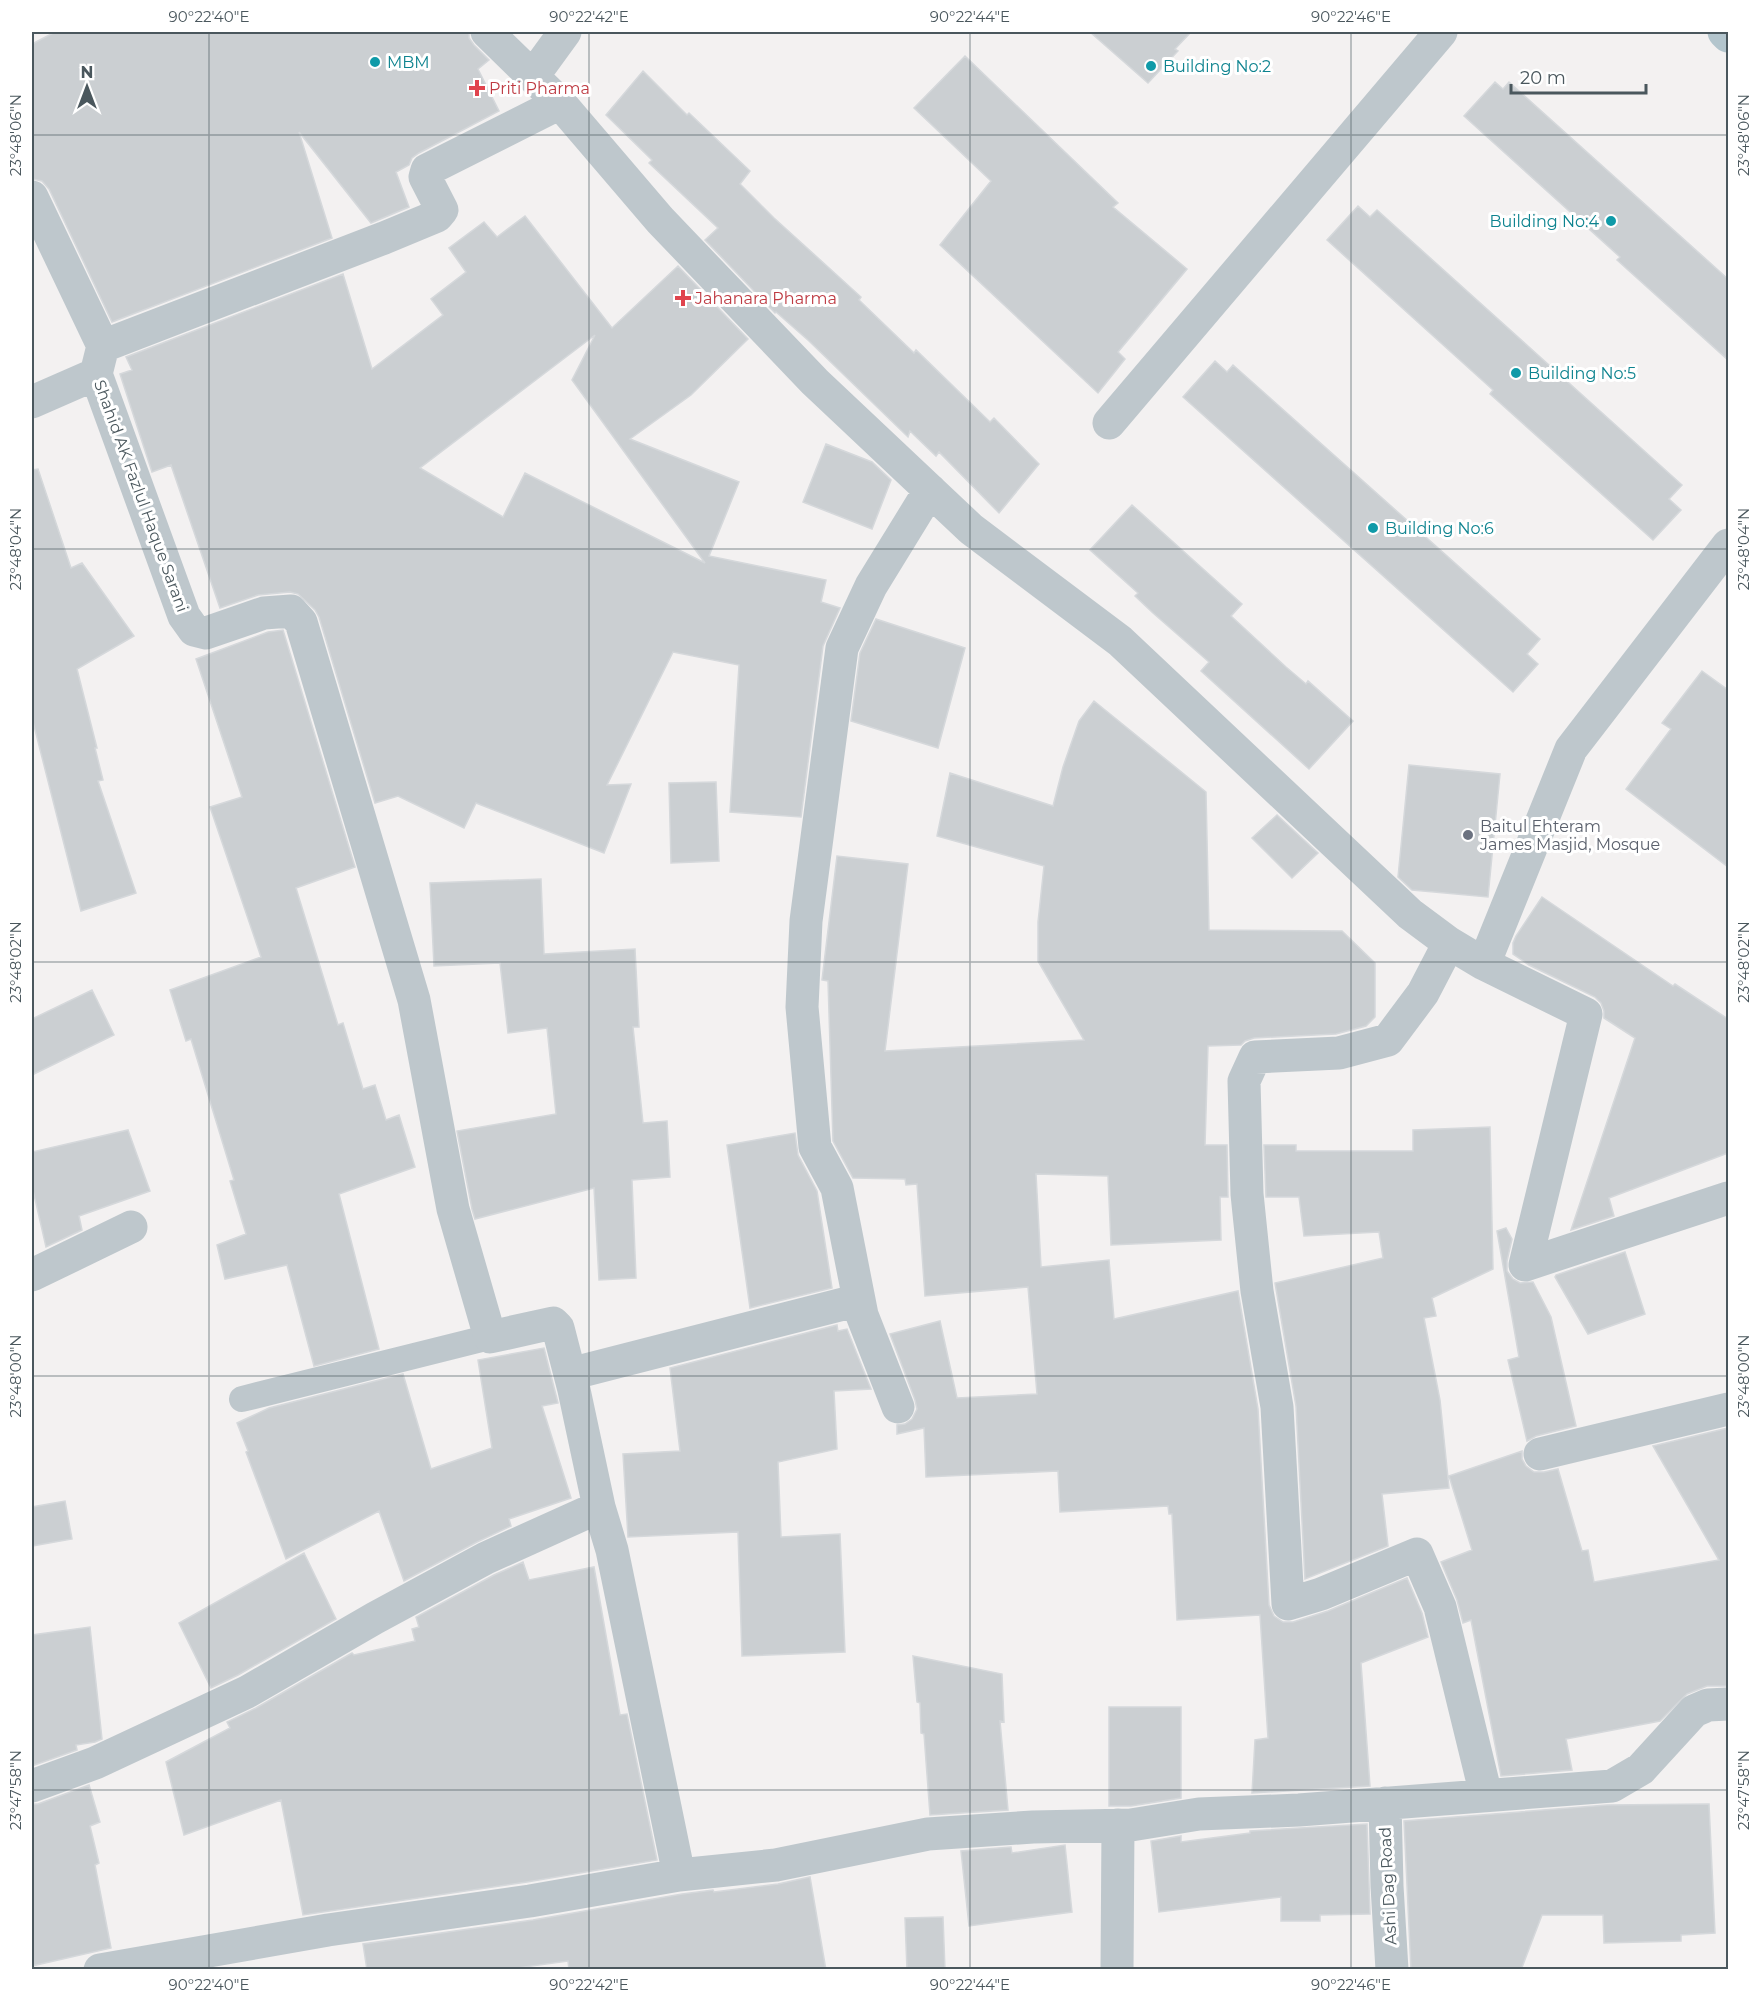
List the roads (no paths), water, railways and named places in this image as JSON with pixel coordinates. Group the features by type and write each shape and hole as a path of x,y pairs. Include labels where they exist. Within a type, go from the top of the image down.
{"main road":[{"path":"1724,32 1728,36"}],"street":[{"path":"488,32 560,103 660,220 815,382 971,528 1120,641 1410,914 1449,943 1484,964 1586,1014 1525,1265 1728,1198"},
{"path":"533,76 565,32"},
{"path":"1109,423 1441,32"},
{"path":"32,402 100,360 437,216 442,210 425,177 427,170 560,103"},
{"name":"Shahid AK Fazlul Haque Sarani","path":"32,197 100,360 184,616 194,630 206,633 264,614 291,611 301,622 414,1000 453,1209 490,1337"},
{"path":"898,1407 862,1315 837,1188 815,1147 802,1007 806,921 842,648 871,586 930,490"},
{"path":"1484,964 1571,749 1728,545"},
{"path":"1449,943 1423,993 1388,1040 1339,1053 1255,1057 1244,1081 1247,1194 1257,1291 1277,1407 1288,1604 1321,1594 1417,1554 1440,1607 1486,1795"},
{"path":"32,1275 131,1227"},
{"path":"570,1374 858,1300"},
{"path":"490,1337 553,1323 558,1328 599,1507 612,1551 679,1875"},
{"path":"1540,1454 1728,1409"},
{"path":"32,1786 95,1763 247,1692 375,1618 486,1558 599,1507"},
{"path":"100,1970 328,1930 530,1901 679,1875 776,1865 928,1834 1033,1827 1131,1825 1199,1814 1299,1810 1612,1786 1641,1770 1694,1711 1708,1705 1728,1704"},
{"name":"Ashi Dag Road","path":"1385,1803 1392,1970"},
{"path":"1117,1970 1118,1825"}],"lane":[{"path":"242,1399 490,1337"}],"place":[{"name":"MBM","path":"375,62"},
{"name":"Building No:2","path":"1151,66"},
{"name":"Priti Pharma","path":"477,88"},
{"name":"Building No:4","path":"1611,221"},
{"name":"Jahanara Pharma","path":"683,298"},
{"name":"Building No:5","path":"1516,373"},
{"name":"Building No:6","path":"1373,528"},
{"name":"Baitul Ehteram James Masjid, Mosque","path":"1468,835"}]}
